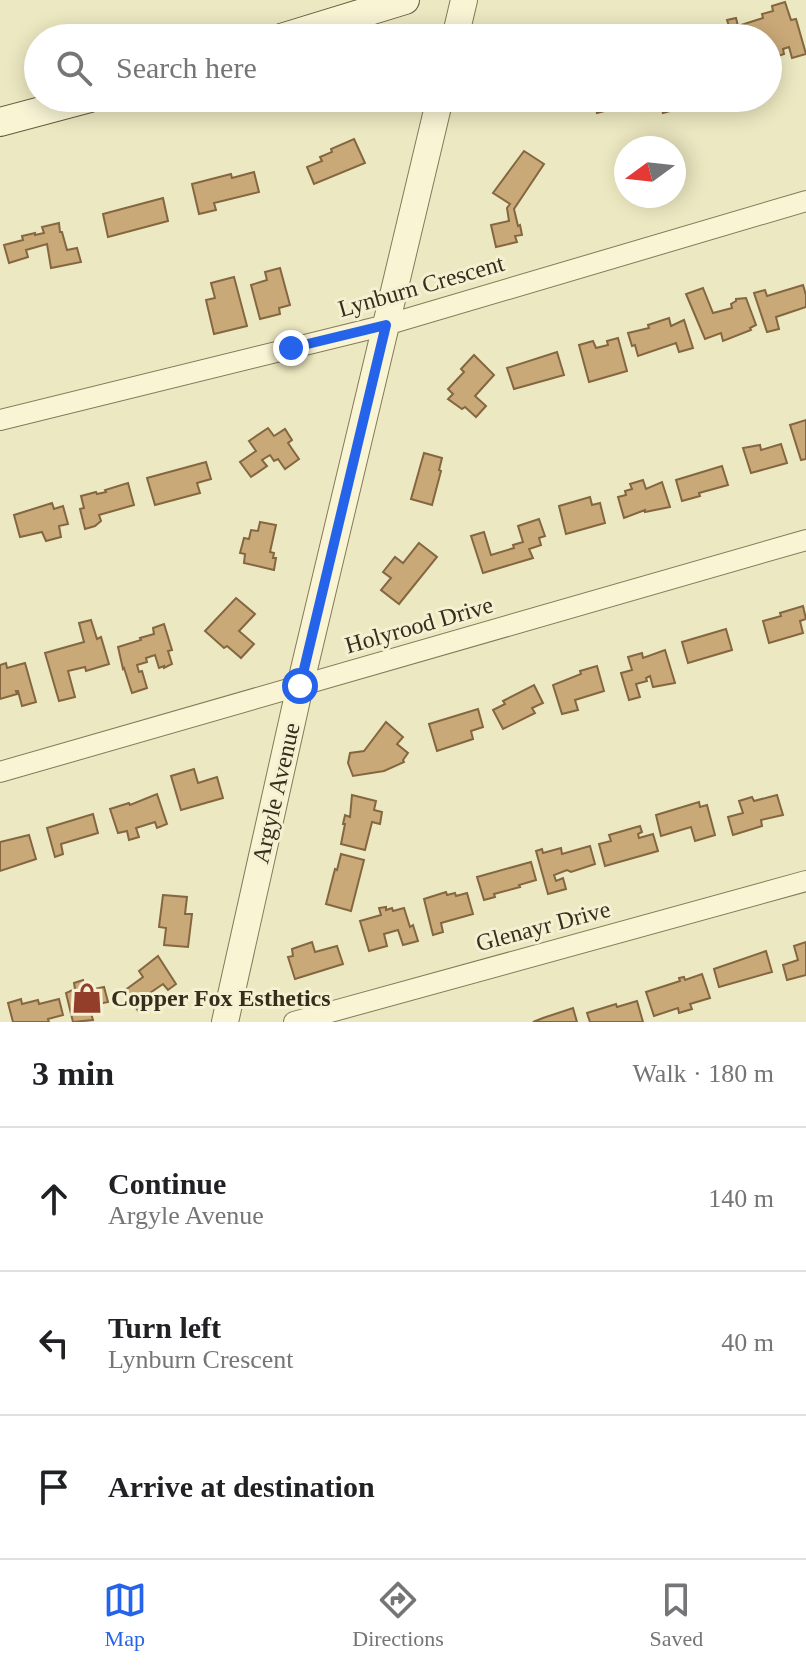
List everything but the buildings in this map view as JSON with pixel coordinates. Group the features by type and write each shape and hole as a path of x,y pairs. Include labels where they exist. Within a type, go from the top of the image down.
{"main road":[{"path":"327,24 405,0"},
{"path":"0,122 38,112"}],"street":[{"path":"458,24 464,0"},
{"name":"Argyle Avenue","path":"225,1022 300,686 437,112"},
{"name":"Lynburn Crescent","path":"0,420 386,325 806,201"},
{"name":"Holyrood Drive","path":"0,772 806,540"},
{"name":"Glenayr Drive","path":"294,1022 806,881"}],"place":[{"name":"Copper Fox Esthetics","path":"87,998"}],"route":[{"path":"291,348 386,325 300,686"}]}
